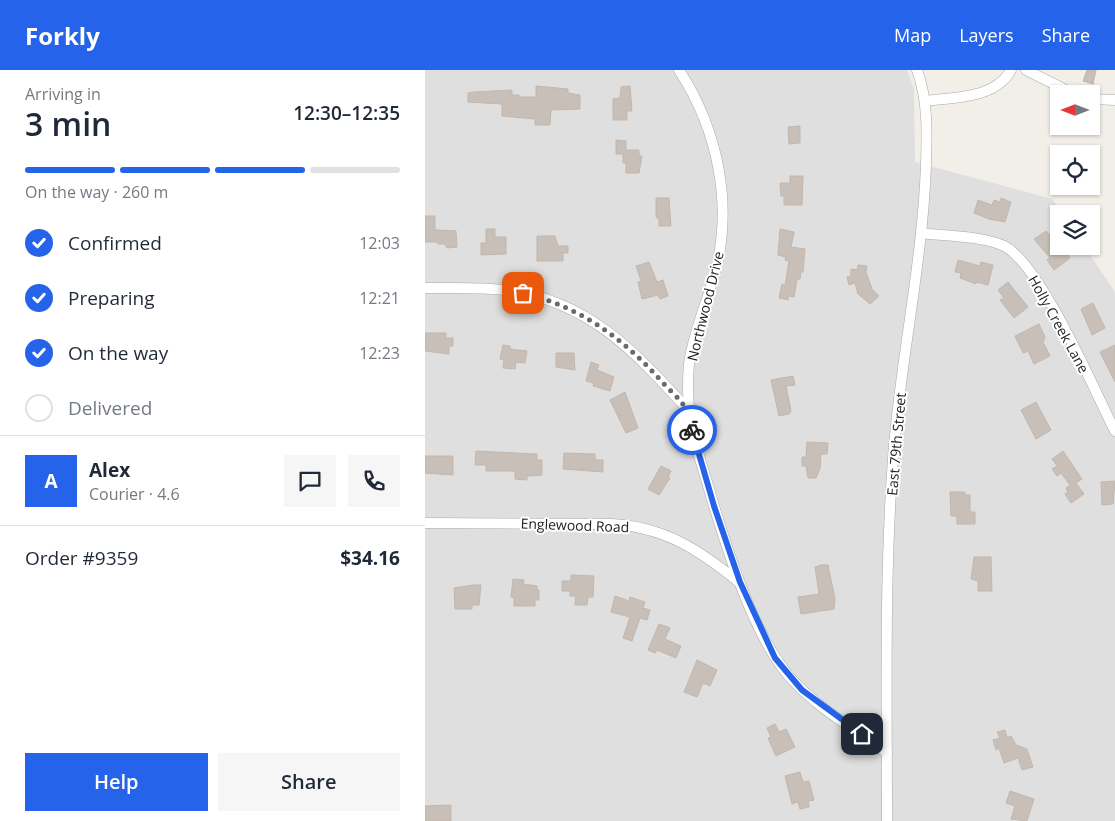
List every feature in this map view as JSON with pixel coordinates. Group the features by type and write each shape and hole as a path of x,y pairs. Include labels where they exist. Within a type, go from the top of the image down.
{"street":[{"name":"Northwood Drive","path":"679,70 698,103 712,141 723,203 721,238 716,269 695,335 689,364 690,412 701,463 740,582 767,641 789,676 816,702 887,754"},
{"name":"East 79th Street","path":"887,821 891,487 899,397 921,233 926,149 925,101 917,70"},
{"path":"925,101 991,90 1003,81 1011,70"},
{"path":"1026,70 1056,85"},
{"path":"1100,99 1115,100"},
{"name":"Holly Creek Lane","path":"921,233 992,242 1004,246 1018,256 1057,314 1115,431"},
{"path":"425,288 505,290 542,298 570,308 600,325 620,340 651,369 690,412"},
{"name":"Englewood Road","path":"425,523 612,524 638,527 684,543 725,569 740,582"}],"shaded area":[{"path":"425,70 907,70 914,89 915,162 1052,199 1056,205 1050,205 1050,255 1090,255 1115,292 1115,821 425,821"}],"building":[{"path":"1087,70 1096,70 1093,84 1083,81"},
{"path":"536,86 568,89 568,93 580,95 580,109 551,110 550,125 535,125 535,119 502,116 502,104 468,102 468,93 474,92 512,90 512,95 536,97"},
{"path":"630,86 632,111 627,111 627,120 613,120 613,99 620,98 621,87"},
{"path":"800,126 800,143 789,144 788,127"},
{"path":"616,140 626,141 626,150 639,150 639,156 642,156 639,173 626,173 626,163 623,163 623,154 616,154"},
{"path":"790,176 803,176 802,205 784,205 784,196 781,196 780,183 790,183"},
{"path":"656,198 669,198 671,226 659,226 659,219 656,217"},
{"path":"1001,198 1011,202 1005,222 989,219 974,213 978,200 992,205 994,200 1000,202"},
{"path":"425,216 435,216 435,230 456,231 457,247 447,248 445,244 425,242"},
{"path":"486,229 495,229 495,237 506,237 506,254 481,255 481,243 486,243"},
{"path":"780,229 794,232 791,247 805,249 803,272 801,272 800,279 797,279 794,297 788,296 788,300 779,298 782,284 785,285 789,261 785,260 786,257 778,255"},
{"path":"1046,231 1050,235 1050,255 1068,255 1070,258 1054,270 1047,260 1050,258 1034,239"},
{"path":"537,236 555,236 558,246 568,246 568,253 563,253 563,261 537,261"},
{"path":"958,260 980,266 981,262 993,265 988,285 976,282 976,284 960,278 961,273 955,272"},
{"path":"649,262 657,282 663,280 668,296 660,299 658,295 642,299 638,282 641,281 636,266"},
{"path":"858,265 867,266 866,272 872,289 879,296 870,304 858,294 855,283 849,285 847,277 851,276 851,269 857,270"},
{"path":"1008,282 1028,307 1014,318 1000,300 1004,298 998,290"},
{"path":"1093,303 1105,328 1092,335 1081,309"},
{"path":"1039,324 1045,337 1043,342 1050,356 1034,364 1028,351 1023,353 1015,336"},
{"path":"425,333 446,333 446,338 453,338 453,346 449,346 449,354 425,351"},
{"path":"503,345 510,346 510,349 527,351 525,363 516,362 515,369 503,368 504,360 500,359"},
{"path":"1115,345 1115,382 1100,352"},
{"path":"556,353 574,353 575,370 556,367"},
{"path":"591,362 599,365 597,370 614,377 610,391 593,386 594,383 586,381"},
{"path":"793,376 795,385 786,386 791,411 789,414 779,416 771,380"},
{"path":"625,392 638,428 626,433 610,400"},
{"path":"1036,402 1051,430 1036,439 1021,410"},
{"path":"807,442 828,443 827,454 821,454 820,469 816,478 808,478 806,466 802,466 802,457 806,457"},
{"path":"476,451 537,454 537,460 542,460 542,475 527,476 527,480 515,479 515,471 486,471 486,465 475,465"},
{"path":"1063,451 1082,479 1076,483 1084,494 1071,503 1065,494 1068,492 1066,488 1070,485 1061,473 1057,476 1052,469 1057,466 1052,459"},
{"path":"564,453 595,454 595,460 603,460 603,472 563,469"},
{"path":"425,456 453,456 453,475 425,473"},
{"path":"661,466 671,471 668,477 670,478 659,495 648,489"},
{"path":"1115,481 1113,504 1102,505 1101,482"},
{"path":"950,492 965,492 965,495 970,495 970,512 975,512 975,524 957,524 957,516 951,516"},
{"path":"974,557 991,557 992,591 978,591 978,581 971,579"},
{"path":"828,565 835,599 834,609 801,614 798,597 819,594 815,567"},
{"path":"571,575 594,576 593,597 588,597 587,605 575,605 576,596 570,596 570,591 562,591 562,581 571,581"},
{"path":"513,579 524,580 523,584 537,586 539,600 535,600 535,606 514,606 514,598 511,597"},
{"path":"481,585 479,605 472,605 472,609 455,609 454,588"},
{"path":"615,596 629,601 630,597 645,602 643,608 650,610 647,620 640,618 632,641 623,638 630,617 611,612"},
{"path":"659,624 670,628 665,639 681,646 676,658 657,650 655,653 648,650"},
{"path":"697,660 717,670 710,686 703,683 697,697 684,692"},
{"path":"775,724 779,732 786,729 795,747 776,756 768,738 771,737 767,728"},
{"path":"1005,730 1007,738 1011,736 1016,745 1027,749 1033,767 1022,770 1018,758 1004,763 999,748 996,750 993,740 1000,738 997,732"},
{"path":"800,772 803,782 809,781 814,800 808,801 809,807 800,809 798,802 792,804 785,776"},
{"path":"1010,791 1034,799 1027,821 1011,819 1015,806 1006,803"},
{"path":"451,805 451,821 425,821 425,806"}],"way so far":[{"path":"523,293 547,299 580,313 620,340 651,369 690,412 692,430"}],"route":[{"path":"692,430 714,506 740,582 775,658 802,690 862,734"}]}
